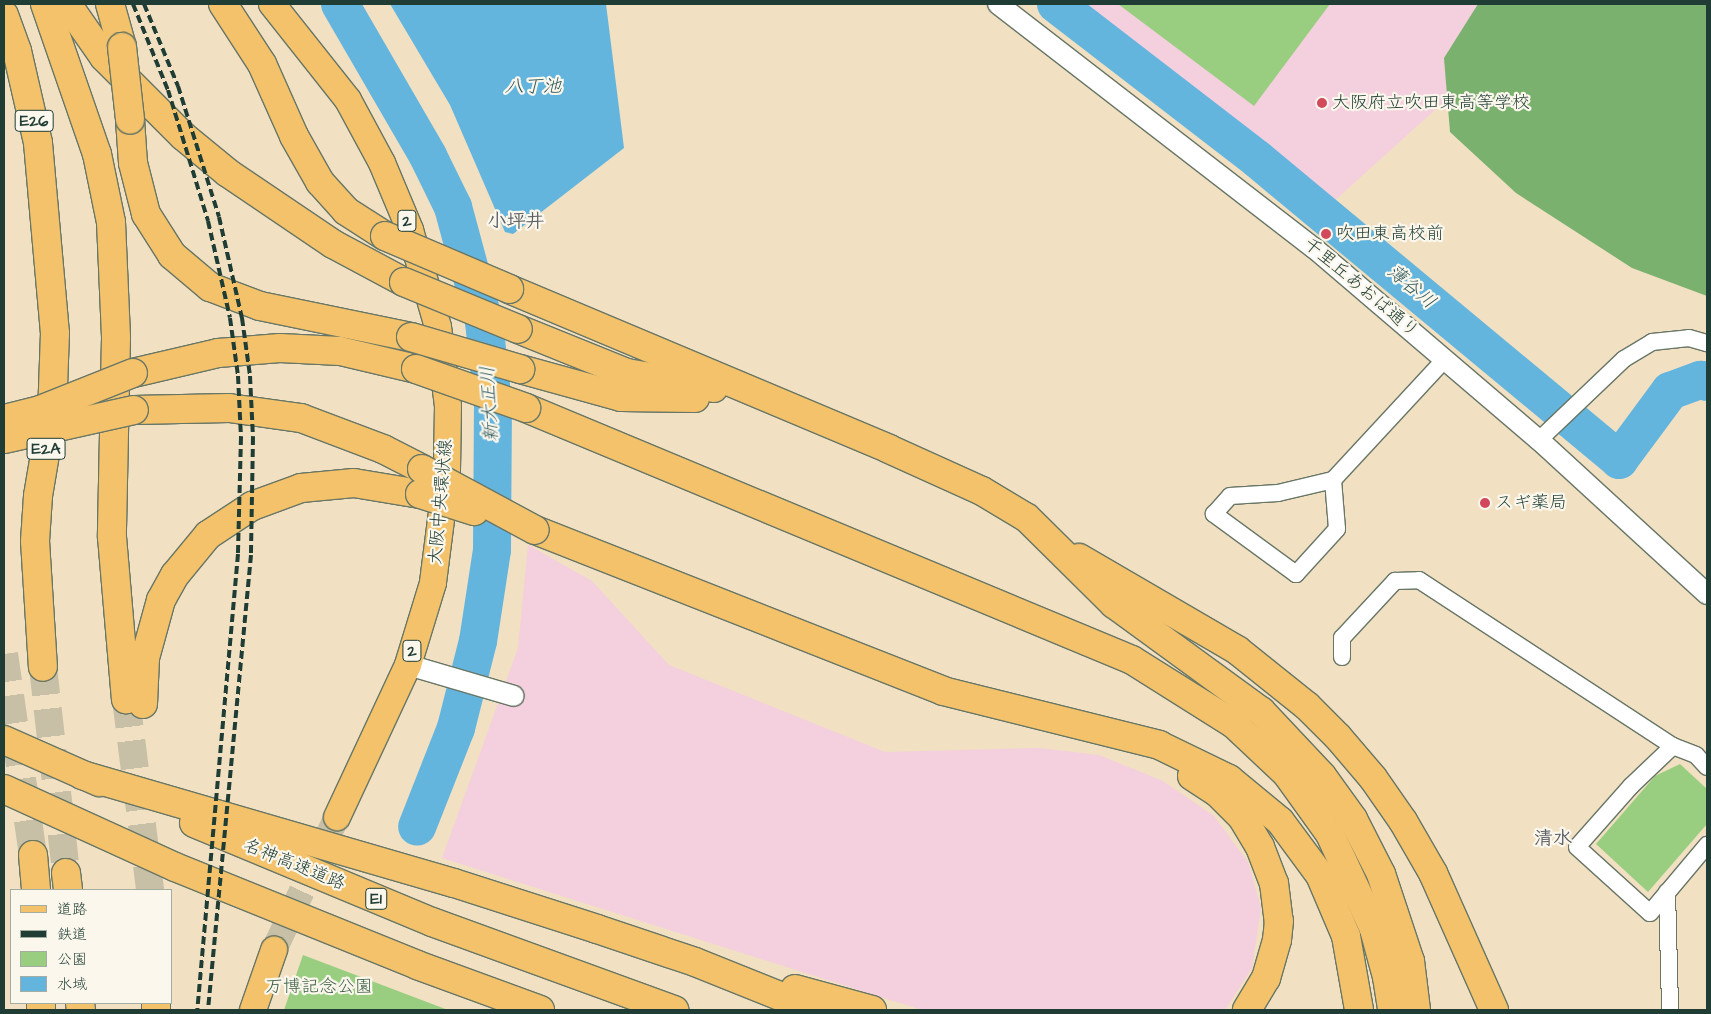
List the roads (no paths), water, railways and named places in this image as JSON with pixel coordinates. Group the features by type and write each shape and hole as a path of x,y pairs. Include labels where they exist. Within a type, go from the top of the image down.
{"highway":[{"path":"45,4 97,154 111,222 116,338 112,537 134,701 162,600 175,575 208,535 252,506 301,488 354,482 421,482"},
{"path":"67,4 104,57 190,142 228,173 333,244 404,282 627,373 771,402"},
{"path":"110,4 122,47 130,120 132,164 146,214 172,255 210,287 260,306 411,337 621,397 742,398 771,402"},
{"path":"223,4 262,64 294,136 320,182 346,211 385,236 982,491 1027,518 1114,604 1261,711 1322,776 1352,819 1381,874 1410,962 1416,1010"},
{"name":"E26","path":"4,15 30,104 38,143 48,231"},
{"name":"E2A","path":"43,667 35,541 38,496 52,413 54,370 48,231"},
{"path":"4,419 48,407 133,373 218,353 280,348 340,351 416,369 526,408 1132,660 1234,724 1287,774 1330,834 1374,929 1387,977 1392,1010"},
{"path":"4,439 134,410 229,408 301,418 383,449 421,482 535,530 943,691 1051,720 1159,745 1229,779 1265,805 1307,855 1330,894 1352,961 1359,1010"},
{"path":"1052,543 1237,650 1285,687 1338,737 1373,778 1428,864 1494,1010"},
{"path":"1051,720 1187,772 1218,793 1242,818 1268,865 1278,921 1268,971 1247,1010"},
{"name":"名神高速道路","path":"4,740 432,922 674,1010"},
{"path":"82,774 454,883 695,962 872,1010"},
{"path":"4,788 184,870 417,965 540,1010"},
{"path":"33,855 36,889"},
{"path":"695,962 815,1010"}],"main road":[{"name":"大阪中央環状線","path":"272,4 348,100 382,163 410,230 438,327 448,406 447,473 433,583 408,665 337,817"},
{"path":"253,1010 274,950"}],"street":[{"name":"千里丘あおば通り","path":"998,4 1314,248 1539,440 1707,594"},
{"path":"1539,440 1624,359 1652,342 1689,338 1707,343"},
{"path":"1333,480 1337,529 1296,574 1214,514 1230,496 1278,493 1333,480 1445,359"},
{"path":"1342,657 1342,638 1395,581 1419,580 1673,746 1704,756"},
{"path":"408,665 514,696"},
{"path":"1673,746 1631,786 1577,847 1650,913 1707,845"},
{"path":"1667,892 1670,1010"}],"water":[{"name":"八丁池","path":"390,4 606,4 624,148 513,234 505,232 450,105"}],"waterway":[{"name":"新大正川","path":"340,4 428,156 453,207 484,322 493,404 492,550 478,641 456,728 417,827"},
{"name":"薄谷川","path":"1056,4 1257,159 1619,460 1670,391 1701,380 1707,382"}],"tunnel":[{"path":"4,654 33,855"},
{"path":"43,667 66,873"},
{"path":"126,699 150,889"},
{"path":"274,950 337,817"}],"railway":[{"path":"133,4 168,90 208,221 230,318 238,376 241,437 238,554 197,1010"},
{"path":"144,4 178,86 219,217 242,318 250,376 253,437 251,555 208,1010"}],"place":[{"name":"大阪府立吹田東高等学校","path":"1322,103"},
{"name":"吹田東高校前","path":"1326,234"},
{"name":"スギ薬局","path":"1485,503"}],"district":[{"name":"小坪井","path":"516,222"},
{"name":"清水","path":"1553,839"}],"park label":[{"name":"万博記念公園","path":"319,987"}]}
